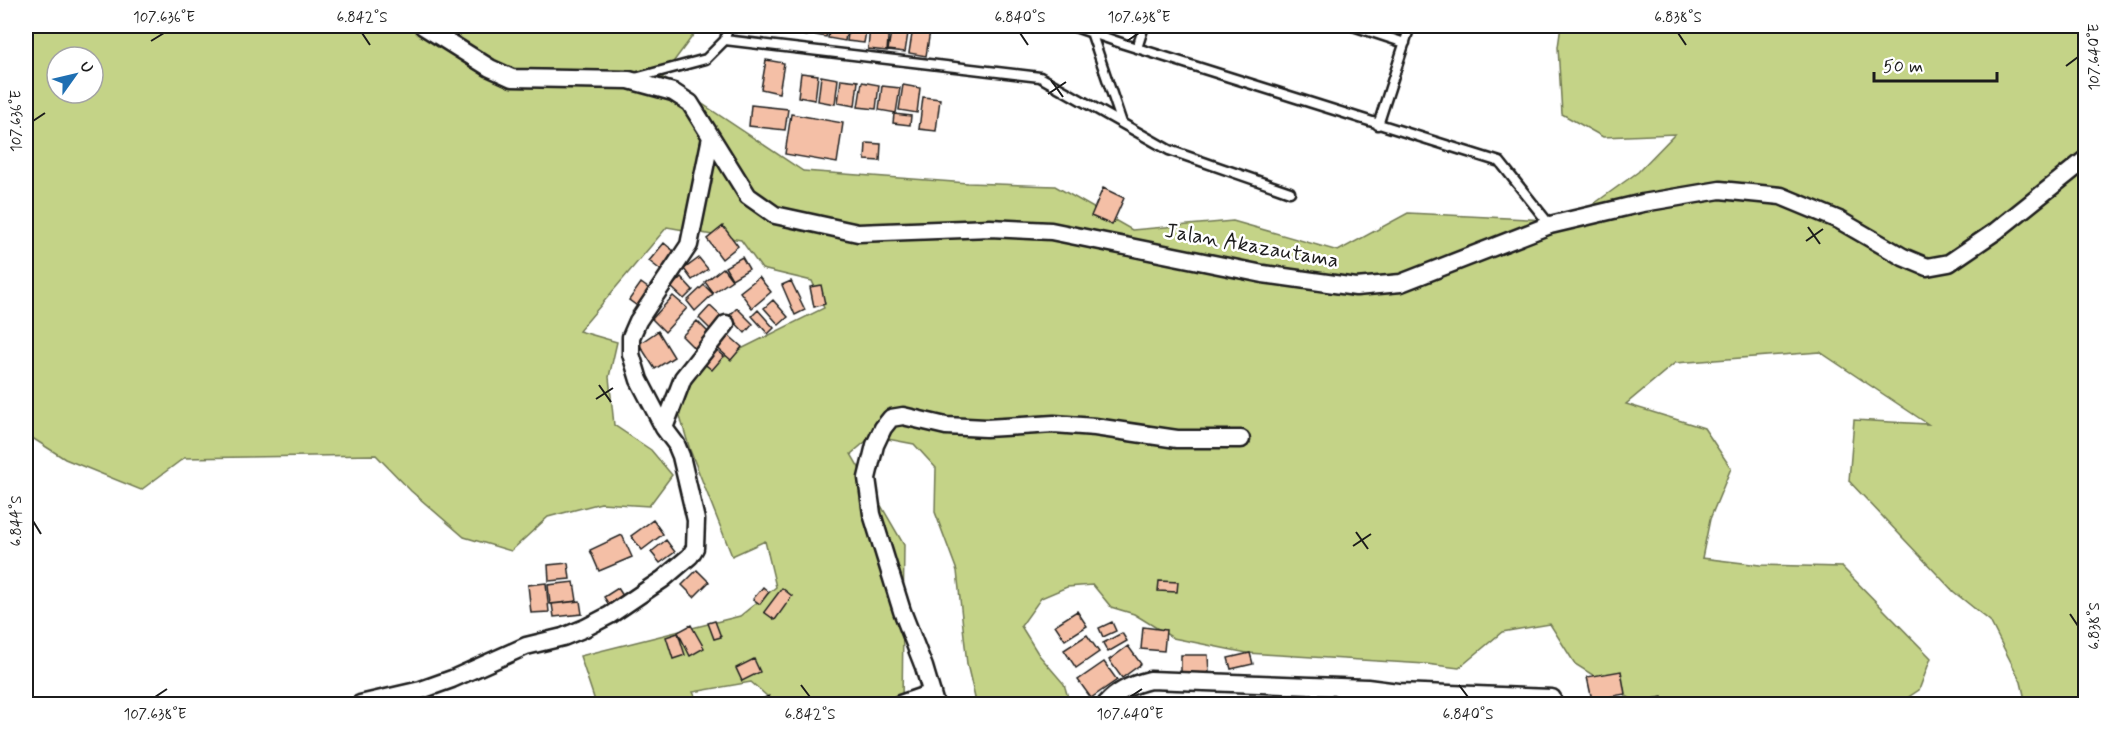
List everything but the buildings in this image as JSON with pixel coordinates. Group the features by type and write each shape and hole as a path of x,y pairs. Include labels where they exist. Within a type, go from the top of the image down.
{"street":[{"name":"Jalan Akazautama","path":"423,26 490,68 512,78 629,80 673,92 690,103 748,196 775,215 858,233 990,228 1051,231 1263,274 1356,287 1401,284 1550,225 1643,203 1720,189 1781,196 1839,220 1903,257 1927,267 1949,263 1996,231 2085,159"},
{"path":"360,705 421,690 452,679 526,646 563,637 585,628 610,615 663,579 690,556 695,548 696,520 681,456 639,380 631,354 631,337 638,321 689,245 711,137"},
{"path":"664,428 683,378 726,324"},
{"path":"900,705 934,699 902,611 872,514 867,478 875,445 891,418 903,416 946,426 986,428 1054,424 1095,427 1177,439 1241,439"},
{"path":"1106,705 1112,697 1125,689 1150,680 1341,686 1398,692 1552,698"},
{"path":"1398,692 1414,705"}],"lane":[{"path":"629,80 706,59 725,39 728,26"},
{"path":"1072,26 1500,162 1550,225"},
{"path":"1137,48 1144,26"},
{"path":"1353,26 1405,43"},
{"path":"1378,125 1410,26"},
{"path":"1090,32 1122,123"},
{"path":"725,39 1040,77 1169,150 1290,192"}],"green space":[{"path":"26,26 700,26 662,77 803,171 968,183 1055,186 1132,230 1233,221 1338,251 1408,213 1570,221 1638,172 1675,134 1603,137 1562,114 1558,47 1561,26 2085,26 2085,704 2026,704 2021,682 1990,621 1954,592 1849,481 1854,420 1928,424 1820,352 1675,363 1626,404 1704,428 1731,468 1710,519 1702,558 1760,565 1842,567 1931,658 1919,690 1898,704 1639,704 1575,664 1550,624 1502,632 1459,668 1247,653 1173,638 1134,614 1111,607 1093,585 1067,587 1041,598 1021,626 1039,655 1064,684 1070,704 972,704 975,698 967,664 957,571 935,512 936,468 914,444 872,436 851,454 904,545 902,704 776,704 751,682 693,692 699,704 596,704 580,656 740,616 776,587 765,541 732,556 690,450 675,400 698,368 824,308 812,281 762,269 741,240 667,227 579,331 617,342 609,377 614,425 651,450 672,475 649,506 601,503 548,517 511,551 464,537 411,491 376,455 184,458 141,490 65,459 26,434"}]}
